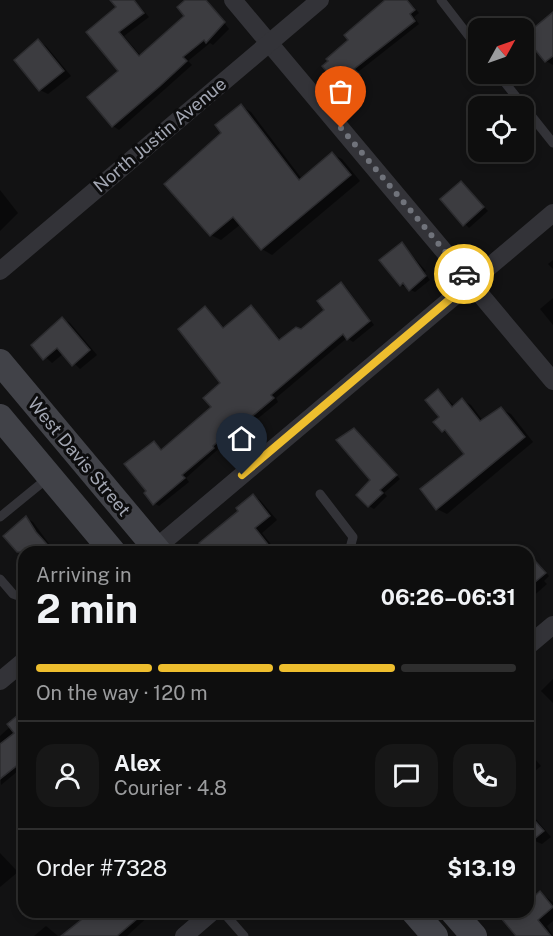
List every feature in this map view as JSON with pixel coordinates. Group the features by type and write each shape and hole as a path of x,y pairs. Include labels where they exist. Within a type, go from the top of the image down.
{"main road":[{"name":"West Davis Street","path":"0,362 151,546"},
{"name":"West Davis Street","path":"0,417 108,546"},
{"path":"419,918 435,936"},
{"path":"458,918 474,936"}],"street":[{"path":"233,0 553,381"},
{"name":"North Justin Avenue","path":"0,271 320,0"},
{"path":"161,546 553,213"},
{"path":"534,641 553,625"},
{"path":"0,681 18,666"},
{"path":"184,936 205,918"}],"lane":[{"path":"441,0 468,35"},
{"path":"506,84 553,143"},
{"path":"0,517 49,477"},
{"path":"320,494 353,537 351,546"},
{"path":"0,579 13,594 18,596"},
{"path":"228,918 244,936"}],"building":[{"path":"110,0 134,0 144,13 119,32 139,56 184,16 177,7 185,0 206,0 225,22 206,43 204,40 183,57 187,61 112,127 87,97 118,71 86,32 116,7"},
{"path":"385,0 407,0 415,10 410,14 415,21 354,69 360,75 351,83 358,92 345,103 336,93 341,89 322,66 328,61 326,59 348,40 344,35"},
{"path":"553,12 553,56 545,62 534,48 534,28"},
{"path":"38,39 64,71 39,91 14,60"},
{"path":"241,104 299,180 332,152 351,175 261,250 233,217 210,236 164,184 221,133 215,125"},
{"path":"461,181 484,207 463,226 440,199"},
{"path":"402,242 426,276 409,291 403,283 400,286 379,260"},
{"path":"341,282 370,321 347,340 343,334 271,395 274,398 250,418 248,416 213,446 214,448 182,475 185,478 153,505 144,493 146,491 124,464 154,441 161,450 211,407 203,398 220,383 178,329 205,306 223,328 251,305 279,340 296,327 301,329 324,310 317,301"},
{"path":"62,317 90,350 72,366 57,348 43,360 31,345"},
{"path":"438,389 452,407 462,398 480,421 501,407 525,437 436,510 420,489 464,454 445,430 442,432 433,422 439,417 425,400"},
{"path":"354,428 397,475 380,490 383,493 368,507 356,495 370,480 336,440"},
{"path":"253,494 270,516 255,528 269,546 201,546 199,543 238,511 236,508"},
{"path":"26,516 49,546 18,546 17,552 3,536"},
{"path":"534,560 546,573 534,583"},
{"path":"18,715 18,765 0,779 0,744 14,733 7,724"},
{"path":"534,820 544,831 534,839"},
{"path":"540,891 553,907 538,920 551,936 516,936 501,918 534,918 534,896"},
{"path":"84,918 138,918 117,936 61,936"}],"way so far":[{"path":"341,128 464,274"}],"route":[{"path":"242,475 470,282 464,274"}]}
